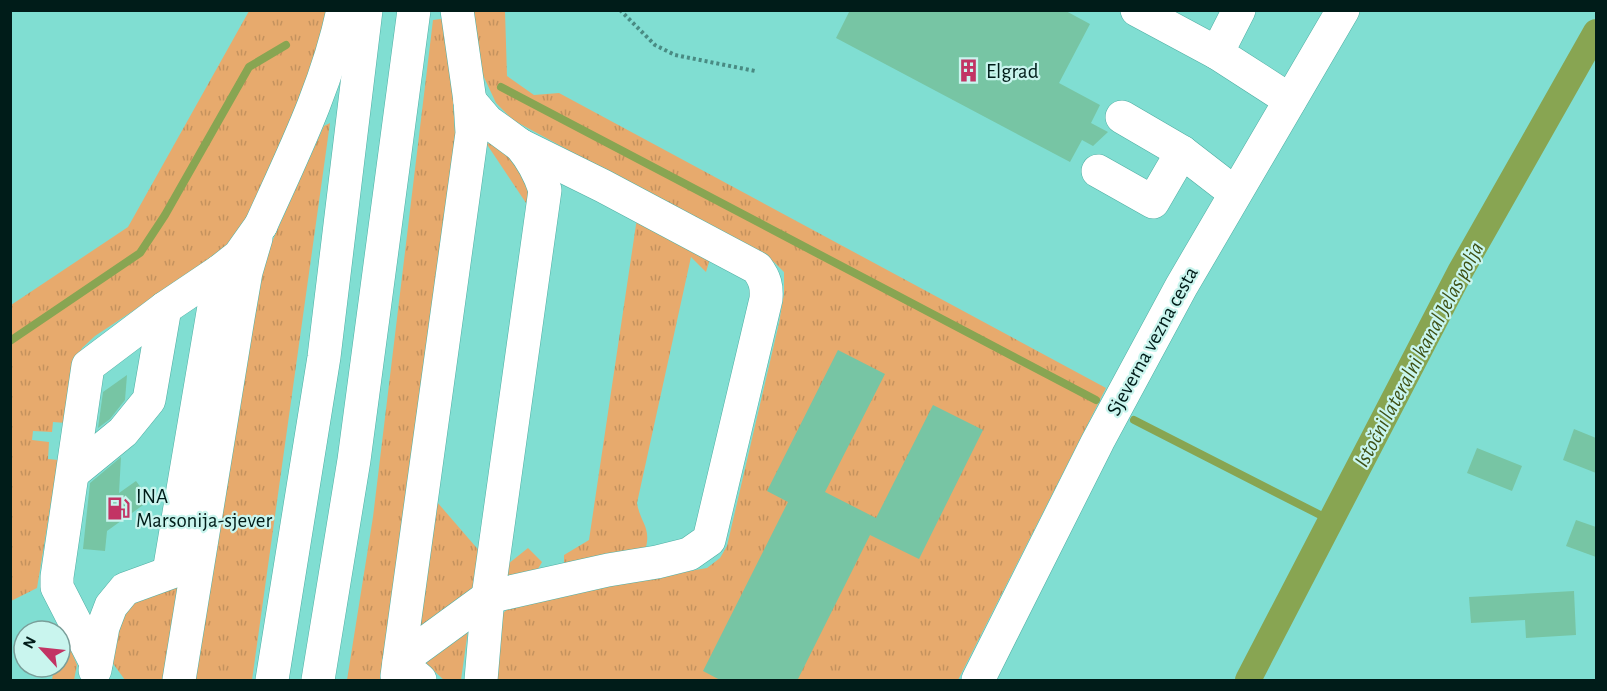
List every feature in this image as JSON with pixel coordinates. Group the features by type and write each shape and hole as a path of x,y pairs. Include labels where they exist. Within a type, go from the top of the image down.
{"main road":[{"path":"184,567 246,272 261,225 320,93 343,10"},
{"path":"272,681 324,357 366,10"},
{"path":"318,681 354,460 414,10"},
{"path":"405,674 472,133 470,101 457,10"},
{"path":"1137,10 1227,34"},
{"path":"1174,10 1227,34 1290,100"},
{"name":"Sjeverna vezna cesta","path":"978,681 1098,441 1180,288 1343,10"},
{"path":"470,101 488,121 520,146 532,159 545,190 488,597 481,681"},
{"path":"1122,117 1182,152 1235,193"},
{"path":"405,674 488,597 689,554 709,540 766,299 767,286 764,276 757,268 603,186 520,146"},
{"path":"1098,171 1153,202 1182,152"},
{"path":"95,672 68,607 57,587 88,366 239,256 261,225"},
{"path":"179,681 184,567 220,271"},
{"path":"74,472 123,432 149,400 165,309"},
{"path":"68,607 184,567"},
{"path":"95,672 103,627 111,606 125,589"}],"path":[{"path":"620,10 655,45 675,55 755,71"}],"green space":[{"path":"249,11 335,11 266,188 228,248 95,336 82,348 74,368 66,423 53,422 52,432 33,431 32,440 49,442 48,459 58,460 37,588 11,601 11,305 128,227"},
{"path":"471,11 505,11 507,76 534,95 559,93 1106,388 958,680 493,680 501,615 512,605 534,598 707,568 720,558 727,546 779,323 784,294 784,272 774,262 513,120 496,103 482,73"},
{"path":"448,18 457,168 385,680 347,680 373,517 433,20"},
{"path":"330,123 252,680 195,680 251,323 267,253 324,126"},
{"path":"486,143 502,145 533,178 528,206"},
{"path":"637,218 710,259 706,272 691,257 637,503 646,529 646,547 640,551 564,565 564,555 589,540"},
{"path":"437,502 482,554 479,580 471,591 420,628"},
{"path":"528,548 542,562 538,569 507,578 508,564"},
{"path":"176,585 182,590 166,680 125,680 109,658 127,603"},
{"path":"468,630 461,680 444,680 424,662"},
{"path":"72,653 77,665 74,680 52,680 72,679"}],"building":[{"name":"Elgrad","path":"850,10 1064,10 1090,24 1059,83 1100,105 1091,123 1108,132 1093,146 1082,140 1070,162 836,38"},
{"path":"838,350 885,374 825,492 876,518 933,405 983,430 919,559 870,535 797,681 722,681 703,671 788,502 767,491"},
{"path":"127,375 125,400 110,419 98,428 103,392"},
{"path":"1574,429 1596,438 1596,473 1563,460"},
{"path":"1477,448 1522,466 1512,491 1467,473"},
{"name":"INA Marsonija-sjever","path":"121,457 119,493 136,481 150,500 107,531 105,551 83,549 90,483"},
{"path":"1576,520 1596,527 1596,557 1566,546"},
{"path":"1574,591 1576,635 1526,638 1525,620 1471,623 1469,597"}],"waterway":[{"name":"Istočni lateralni kanal Jelas polja","path":"1248,680 1460,272 1596,32"},
{"path":"10,341 140,253 165,215 249,67 286,45"},
{"path":"501,87 1096,400"},
{"path":"1134,420 1330,520"}],"place":[{"name":"Elgrad","path":"968,71"},
{"name":"INA Marsonija-sjever","path":"118,508"}]}
